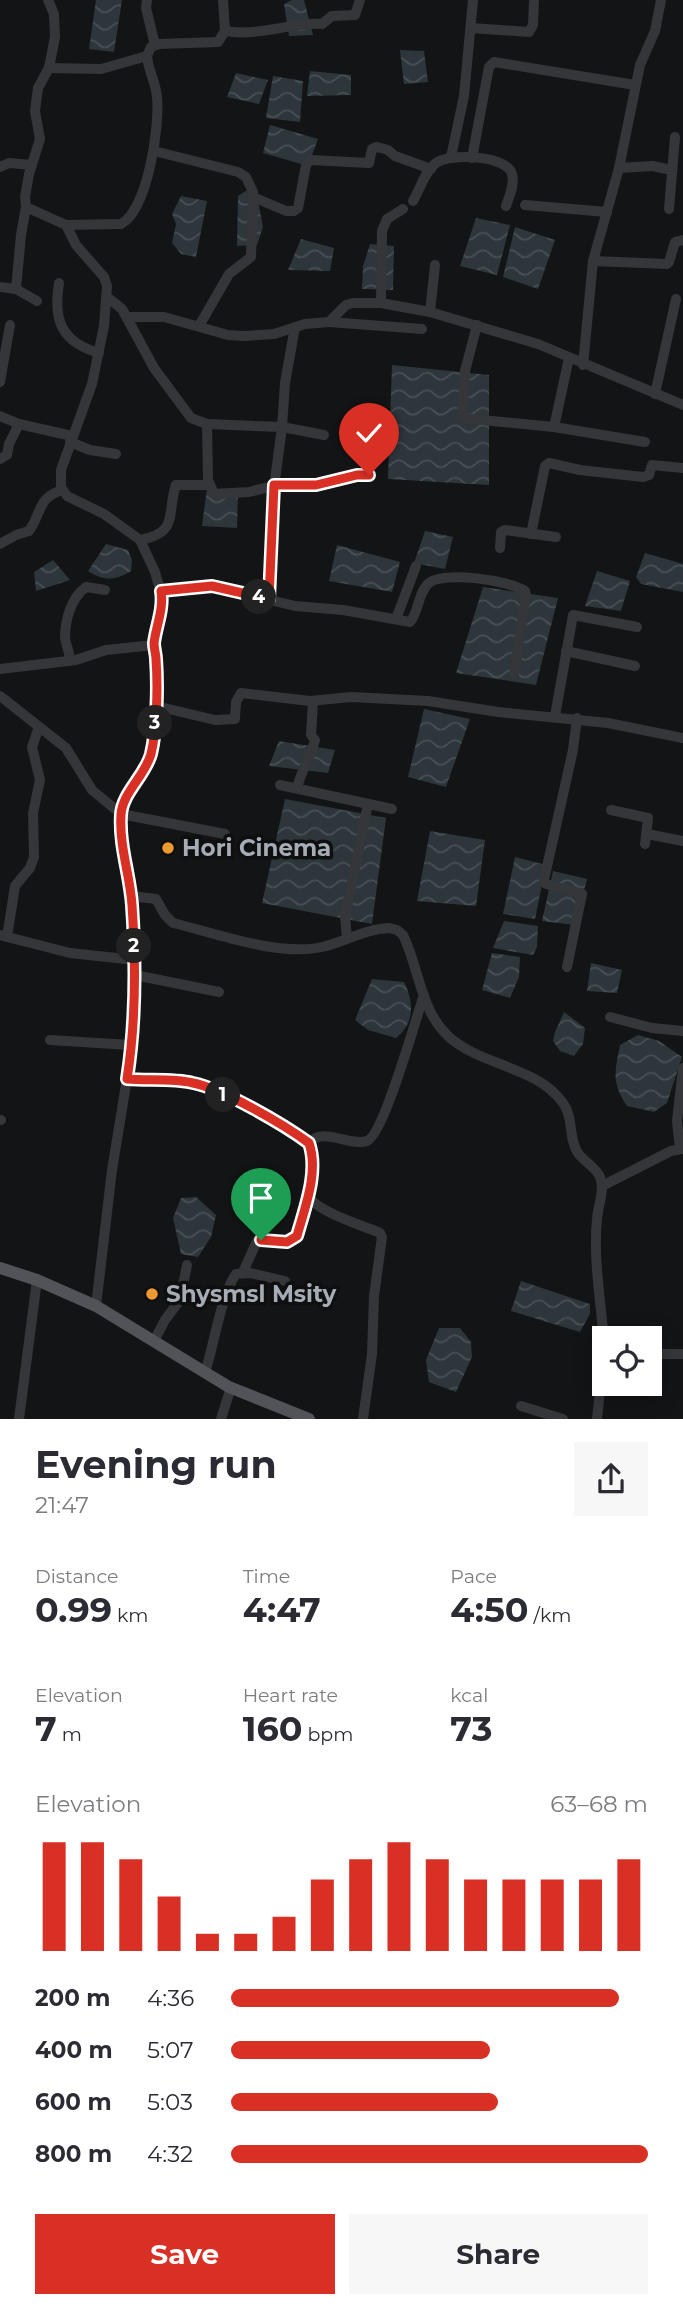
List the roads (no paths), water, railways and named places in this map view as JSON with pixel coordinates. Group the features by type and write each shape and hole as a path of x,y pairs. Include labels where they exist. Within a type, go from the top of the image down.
{"main road":[{"path":"0,1268 37,1280 96,1306 231,1387 307,1419"}],"street":[{"path":"16,289 25,197 40,139 35,111 38,88 49,68 55,37 54,14 48,0"},
{"path":"147,0 146,8 155,45"},
{"path":"49,68 101,69 146,55 155,45 218,42 225,32 223,0"},
{"path":"225,32 240,34 307,23 322,24 332,16 355,15 360,0"},
{"path":"451,157 464,96 473,0"},
{"path":"471,28 529,32 533,28 534,0"},
{"path":"583,365 593,261 618,168 640,65 655,31 661,0"},
{"path":"26,207 66,225 111,225 125,222 141,194 154,151 158,100 146,55"},
{"path":"472,158 489,67 494,62 635,85"},
{"path":"669,209 675,136"},
{"path":"253,197 286,212 293,212 298,208 306,165 310,160 369,163 372,149 377,147 430,169"},
{"path":"154,151 238,172 251,184 251,257 229,274 199,326"},
{"path":"414,201 430,169 439,161 451,157 472,158 503,164 509,168 512,184 506,206"},
{"path":"0,167 9,163 32,164"},
{"path":"618,168 652,166 672,170"},
{"path":"525,205 607,212"},
{"path":"381,303 382,231 387,219 403,209"},
{"path":"66,225 76,245 104,277 107,297 92,384 71,439 59,481 67,496 120,524 140,540 161,591 162,603 154,645 156,706 150,757 125,801 121,814 122,850 131,896 135,975 127,1079 112,1170 96,1306"},
{"path":"593,261 667,264 675,243 683,240"},
{"path":"430,312 435,265"},
{"path":"60,283 56,309 61,325 72,341 99,353"},
{"path":"0,287 16,289 37,301"},
{"path":"107,297 116,302 127,317 161,380 191,418 207,424 282,427 324,435"},
{"path":"655,394 676,299"},
{"path":"329,322 346,305 381,303 430,312 538,344 683,405"},
{"path":"127,317 164,317 228,335 243,336 274,334 305,324 329,322 422,329"},
{"path":"0,382 10,325"},
{"path":"477,325 465,371 462,418 554,427 645,442"},
{"path":"269,599 274,485 283,397 295,327"},
{"path":"554,427 569,359"},
{"path":"0,416 71,439 90,450 116,454"},
{"path":"0,459 8,456 9,444 19,424"},
{"path":"207,424 209,485 211,491 217,494 249,492 274,485 316,485 357,475 369,475"},
{"path":"531,534 545,466 549,463 580,470 643,477 649,475 652,465 683,468"},
{"path":"140,540 158,535 167,528 176,485 209,485"},
{"path":"0,544 29,531 42,503 52,494 62,491"},
{"path":"500,548 502,531 556,537"},
{"path":"396,620 416,566"},
{"path":"161,591 212,586 295,606 412,620 425,587 430,582 440,578 493,581 519,588 526,595 514,675"},
{"path":"70,661 65,639 72,605 86,587 105,590"},
{"path":"555,716 573,615 637,627"},
{"path":"0,669 70,661 106,650 154,645"},
{"path":"566,651 635,666"},
{"path":"156,706 223,721 235,719 236,702 241,693 313,701 338,697 396,699 498,712 577,718 683,738"},
{"path":"0,696 66,748 92,790 121,814 225,834"},
{"path":"297,788 302,767 310,758 315,740 311,734 313,701"},
{"path":"567,967 582,894 546,884 544,880 573,750 577,718"},
{"path":"39,727 32,747 40,780 33,813 34,857 30,868 15,886 4,936 70,953 135,960"},
{"path":"281,785 392,809"},
{"path":"347,938 345,916 368,804"},
{"path":"611,810 648,818 646,839 683,841"},
{"path":"131,896 156,899 173,923 258,944 302,949 320,948 381,928 397,930 408,945 431,1013 448,1036 467,1048 537,1081 565,1105 578,1153 596,1171 602,1186 597,1244 603,1326"},
{"path":"135,975 219,992"},
{"path":"243,1272 257,1241 287,1242 295,1239 309,1195 312,1172 309,1143 312,1139 321,1136 364,1142 372,1137 388,1104 424,995"},
{"path":"610,1017 652,1028 683,1031"},
{"path":"50,1040 130,1045"},
{"path":"602,1186 671,1151 681,1149 677,1121 683,1068"},
{"path":"127,1079 200,1085 236,1100 309,1143"},
{"path":"309,1195 312,1203 347,1221 380,1233 382,1237 374,1296 372,1354 363,1419"},
{"path":"154,1341 180,1300 187,1265"},
{"path":"205,1372 216,1328 236,1274 243,1272 285,1282"},
{"path":"19,1419 37,1280"},
{"path":"662,1354 683,1354"},
{"path":"221,1419 231,1387"},
{"path":"597,1419 599,1396"},
{"path":"521,1406 563,1419"}],"water":[{"path":"96,0 122,0 114,52 89,49"},
{"path":"292,0 304,0 313,35 289,36 284,4"},
{"path":"400,50 424,51 428,82 404,84"},
{"path":"310,71 351,75 351,95 307,96"},
{"path":"236,73 268,80 259,104 227,97"},
{"path":"273,76 303,81 300,122 266,118"},
{"path":"270,125 318,139 308,166 263,153"},
{"path":"255,185 263,227 257,245 237,246 238,196"},
{"path":"181,196 207,201 196,257 181,254 172,243 176,224 172,214"},
{"path":"476,218 510,225 497,275 460,266"},
{"path":"515,227 555,240 538,289 503,277"},
{"path":"301,239 334,248 330,271 288,270"},
{"path":"370,244 394,246 393,290 362,289 363,266"},
{"path":"392,365 489,375 489,485 388,479"},
{"path":"207,488 238,491 237,528 202,526"},
{"path":"425,531 453,537 445,569 414,563"},
{"path":"106,544 128,550 132,560 131,571 120,577 109,578 99,577 88,571"},
{"path":"337,545 400,562 392,592 329,581"},
{"path":"645,553 683,564 683,592 641,584 636,577"},
{"path":"53,560 70,580 36,591 34,572"},
{"path":"597,571 630,581 621,611 585,606"},
{"path":"483,587 558,598 536,685 456,673"},
{"path":"424,709 470,719 446,787 408,777"},
{"path":"279,741 335,750 328,773 269,766"},
{"path":"285,799 386,818 372,924 262,903"},
{"path":"430,831 485,840 476,906 417,901"},
{"path":"515,857 546,865 535,919 503,914"},
{"path":"553,871 587,879 575,925 542,921"},
{"path":"504,921 538,926 537,947 533,955 493,948"},
{"path":"492,953 520,957 519,977 510,998 482,990"},
{"path":"591,963 622,970 617,993 587,991"},
{"path":"372,979 404,982 410,997 410,1019 396,1038 368,1030 355,1020"},
{"path":"564,1012 585,1028 583,1044 574,1056 560,1051 553,1041"},
{"path":"638,1035 659,1041 682,1057 667,1103 654,1112 627,1106 616,1083 620,1045"},
{"path":"196,1197 216,1215 211,1237 198,1257 181,1254 173,1218 181,1198"},
{"path":"521,1281 590,1304 590,1314 580,1332 511,1311"},
{"path":"439,1328 460,1328 471,1342 472,1357 456,1392 429,1382 426,1360"}],"place":[{"name":"Hori Cinema","path":"168,848"},
{"name":"Shysmsl Msity","path":"152,1294"}]}
